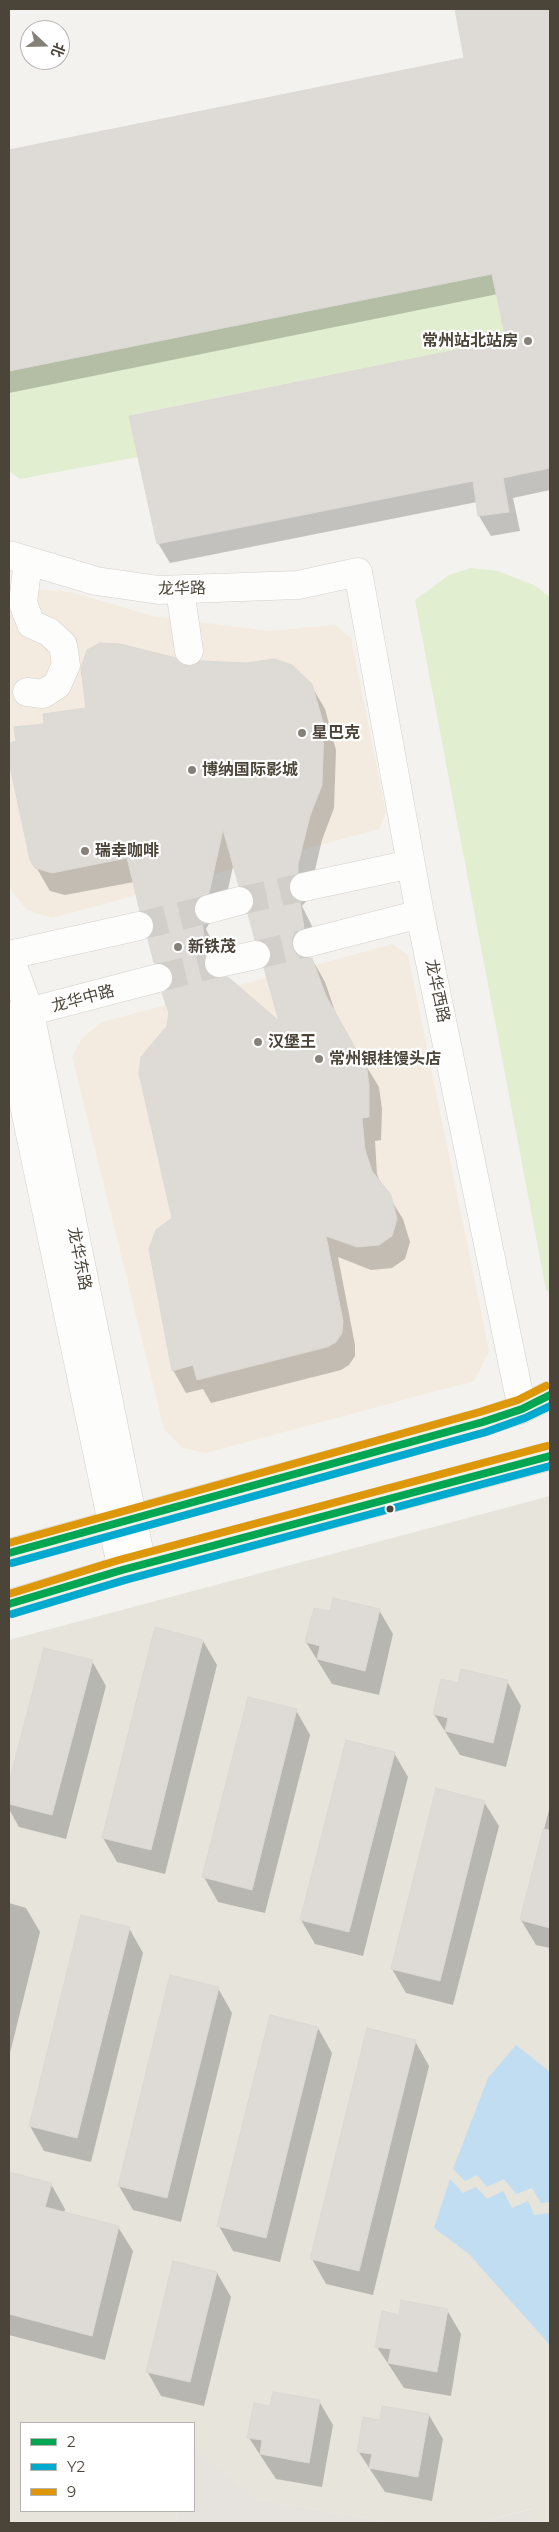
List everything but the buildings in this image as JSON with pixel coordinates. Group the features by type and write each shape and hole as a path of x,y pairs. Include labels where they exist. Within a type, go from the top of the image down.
{"main road":[{"path":"9,1554 122,1521 484,1422 522,1409 550,1395"},
{"path":"9,1604 132,1567 550,1456"}],"street":[{"name":"龙华路","path":"18,558 96,581 159,590 298,585 358,572"},
{"path":"18,558 23,603 31,624 49,632 63,645 66,665 57,685 43,694 27,692"},
{"name":"龙华西路","path":"358,572 420,914 522,1409"},
{"path":"180,590 190,651"},
{"path":"304,887 411,864"},
{"path":"209,909 239,901"},
{"path":"307,943 420,914"},
{"path":"9,955 139,926"},
{"name":"龙华东路","path":"9,955 19,1015 132,1567"},
{"path":"219,963 256,955"},
{"name":"龙华中路","path":"19,1015 158,978"},
{"name":"龙华东路","path":"9,1034 122,1521"}],"shaded area":[{"path":"9,587 71,592 152,616 269,631 335,625 351,638 386,813 379,829 52,918 27,910 11,890 9,878"},
{"path":"393,944 408,955 489,1351 474,1381 206,1453 182,1448 164,1429 72,1057 82,1038 102,1022"},
{"path":"550,1496 550,2523 528,2523 530,2509 479,2523 391,2523 254,2499 195,2450 195,2422 20,2422 20,2512 178,2512 175,2523 9,2523 9,1640"},
{"path":"195,2449 255,2499 391,2523 175,2523 178,2512 195,2512"},
{"path":"531,2509 528,2523 479,2523"}],"green space":[{"path":"492,274 519,408 476,346 130,415 138,457 20,479 9,471 9,371"},
{"path":"471,568 498,571 534,585 550,597 550,1292 546,1290 415,600 449,575"}],"water":[{"path":"516,2045 550,2072 550,2202 541,2203 532,2188 516,2194 504,2179 487,2187 477,2175 465,2181 453,2169 488,2078"},
{"path":"450,2179 463,2193 476,2187 487,2199 503,2191 512,2208 528,2201 534,2215 550,2213 550,2345 468,2253 434,2228"}],"tunnel":[{"path":"239,901 304,887"},
{"path":"139,926 209,909"},
{"path":"256,955 307,943"},
{"path":"158,978 219,963"}],"transit line":[{"name":"9","path":"9,1543 480,1412 518,1400 546,1386"},
{"name":"2","path":"9,1553 483,1422 522,1409 550,1395"},
{"name":"Y2","path":"12,1563 486,1432 525,1418 550,1406"},
{"name":"9","path":"9,1594 119,1560 547,1446"},
{"name":"2","path":"9,1604 122,1570 550,1456"},
{"name":"Y2","path":"12,1614 125,1580 550,1466"}],"place":[{"name":"常州站北站房","path":"528,341"},
{"name":"星巴克","path":"302,733"},
{"name":"博纳国际影城","path":"192,770"},
{"name":"瑞幸咖啡","path":"85,851"},
{"name":"新铁茂","path":"178,947"},
{"name":"汉堡王","path":"258,1042"},
{"name":"常州银桂馒头店","path":"319,1059"}]}
